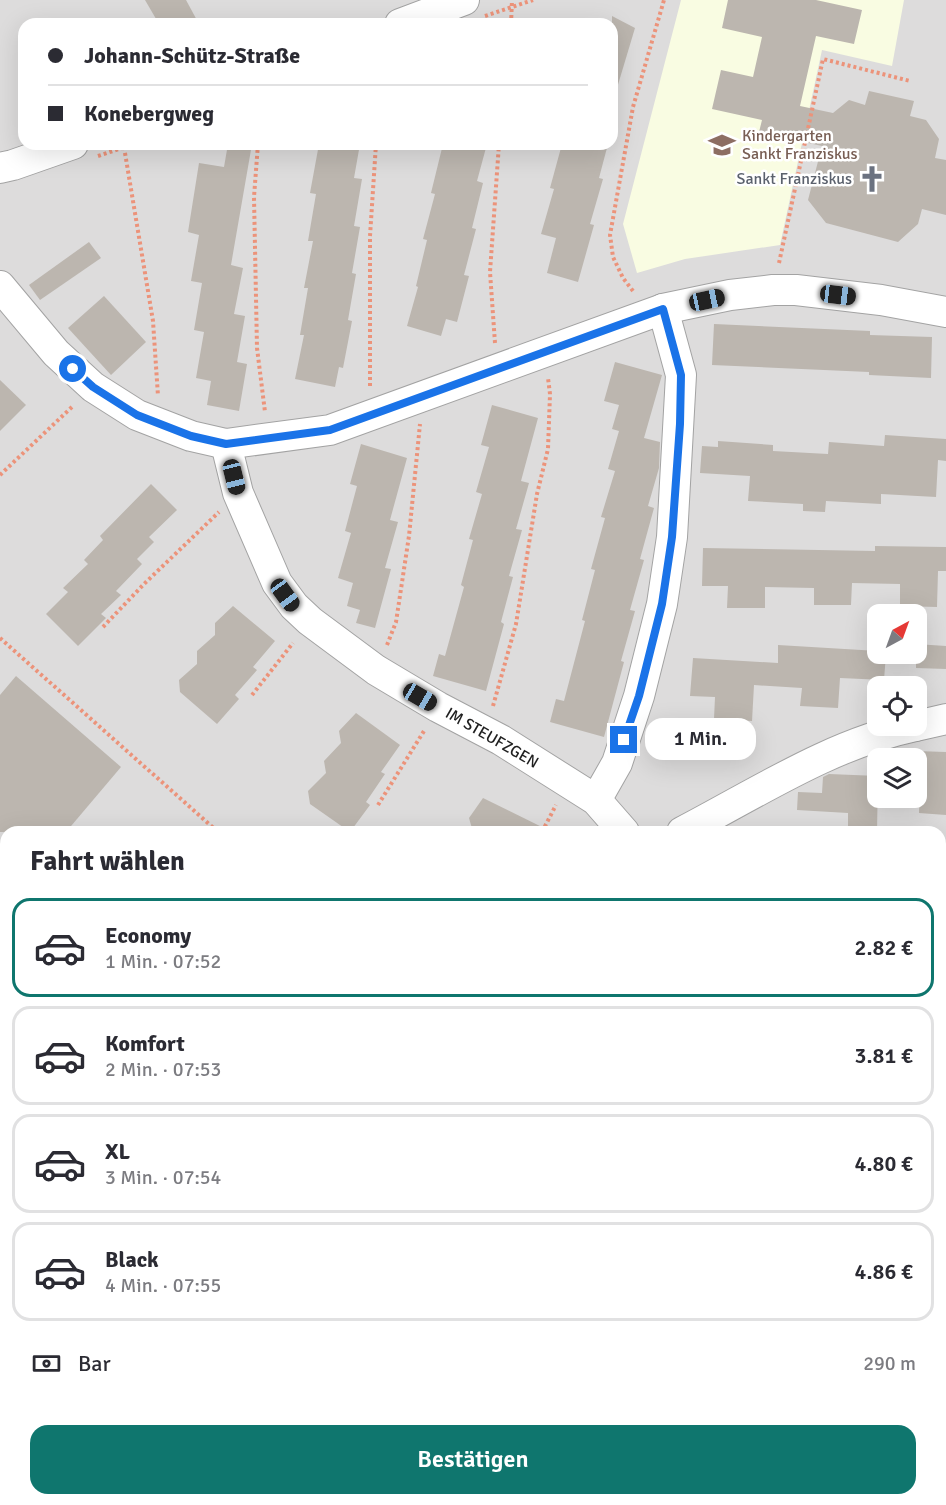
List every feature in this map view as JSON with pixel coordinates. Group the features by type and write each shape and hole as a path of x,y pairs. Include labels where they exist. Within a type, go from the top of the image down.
{"street":[{"path":"429,18 473,9"},
{"path":"0,168 56,150"},
{"path":"0,286 56,353 93,387 137,415 191,436 226,444 330,430 653,313 730,295 773,290 880,300 946,312"},
{"path":"596,800 617,763 639,696 662,604 672,537 681,375 653,313"},
{"name":"IM STEUFZGEN","path":"226,444 238,493 277,583 294,606 310,621 376,670 438,707 501,740 596,800 619,826"},
{"path":"927,723 946,719"},
{"path":"693,826 813,762 881,736"}],"path":[{"path":"512,0 512,18"},
{"path":"473,9 513,7 533,0"},
{"path":"653,313 623,278 613,257 610,234 633,107 663,0"},
{"path":"773,290 823,59 910,81"},
{"path":"124,150 153,321 161,424"},
{"path":"258,150 254,197 257,348 267,440"},
{"path":"370,417 370,236 376,150"},
{"path":"496,370 490,272 499,150"},
{"path":"485,733 516,624 537,494 548,449 550,394 543,354"},
{"path":"0,475 93,387"},
{"path":"376,670 396,622 409,536 420,425 416,399"},
{"path":"103,627 238,493"},
{"path":"252,695 310,621"},
{"path":"0,638 211,826"},
{"path":"378,806 438,707"}],"shaded area":[{"path":"0,0 946,0 946,826 0,826"},
{"name":"Kindergarten Sankt Franziskus","path":"681,0 904,0 892,66 822,50 780,245 685,259 637,273 623,224"}],"building":[{"path":"145,0 186,0 196,18 156,18"},
{"path":"728,0 816,0 862,10 854,44 816,36 800,106 833,113 849,100 865,105 869,91 914,101 910,116 926,120 939,139 935,158 946,160 946,215 922,209 918,224 898,242 826,223 808,200 822,146 759,132 762,120 712,109 721,70 753,77 762,37 722,28"},
{"path":"618,19 635,28 618,85"},
{"path":"227,150 251,150 231,265 243,268 234,314 245,316 237,362 247,364 239,411 207,405 211,381 196,378 204,332 194,330 202,283 191,281 199,235 188,232 199,163 224,167"},
{"path":"318,150 359,150 354,178 362,179 354,226 360,227 352,273 356,274 348,320 352,321 343,368 339,367 335,387 295,379 304,335 300,335 308,288 304,288 313,241 308,241 316,194 310,193"},
{"path":"442,150 485,150 477,181 483,183 472,228 476,229 464,275 469,276 457,322 446,319 441,336 407,326 418,287 416,286 427,240 423,239 435,194 431,193"},
{"path":"560,150 606,150 599,178 603,179 590,224 594,225 578,282 547,273 556,238 541,234 554,189 550,188"},
{"path":"89,242 101,258 40,300 29,285"},
{"path":"104,296 146,342 111,375 68,328"},
{"path":"714,324 870,331 870,335 932,337 931,378 869,375 869,372 712,365"},
{"path":"615,362 662,375 644,438 660,442 659,468 648,506 654,508 640,559 644,560 630,610 635,611 621,661 624,662 604,737 550,722 556,699 564,701 585,621 582,620 595,570 591,569 605,518 601,517 615,471 608,469 619,431 612,429 619,405 604,401"},
{"path":"0,380 26,405 0,431"},
{"path":"492,405 538,418 521,481 529,483 516,529 522,530 509,576 513,577 501,622 504,624 486,691 433,676 439,654 445,656 464,587 461,585 473,540 469,539 482,494 476,492 489,447 481,445"},
{"path":"885,435 946,439 946,461 938,460 936,497 881,494 881,504 826,501 825,512 803,511 803,504 748,501 750,476 700,473 702,446 718,447 718,441 773,445 773,451 828,454 829,442 884,446"},
{"path":"361,444 407,458 390,520 398,522 385,568 391,569 375,628 356,623 360,610 347,606 353,583 338,578 351,533 345,531 357,486 350,484"},
{"path":"151,484 177,510 149,537 154,542 137,559 142,564 116,591 121,595 101,614 106,618 78,646 46,614 68,592 63,588 88,564 84,560 103,540 100,536"},
{"path":"875,546 946,547 946,571 938,571 937,607 927,607 927,604 900,604 900,584 852,583 851,605 814,605 814,588 765,587 765,608 727,608 728,586 702,586 703,548 875,551"},
{"path":"233,606 275,641 253,667 257,670 235,695 239,699 217,724 180,692 179,680 197,664 197,651 215,635 215,623"},
{"path":"778,645 867,650 867,664 885,664 884,676 867,676 867,679 840,678 838,708 800,706 802,688 754,685 752,721 714,719 715,697 690,696 693,658 778,663"},
{"path":"927,645 946,646 946,669 916,668 916,664 927,664"},
{"path":"16,676 121,767 71,826 0,826 0,695"},
{"path":"356,713 400,745 381,772 385,774 366,802 370,805 354,826 341,826 310,804 308,791 326,773 324,761 341,743 339,731"},
{"path":"927,751 946,752 946,815 919,813 919,808 927,808"},
{"path":"829,774 867,776 867,808 877,808 877,826 848,826 848,813 797,810 798,792 822,793 823,777"},
{"path":"483,798 540,826 471,826 469,818"}],"place":[{"name":"Kindergarten Sankt Franziskus","path":"722,145"},
{"name":"Sankt Franziskus","path":"872,179"}],"route":[{"path":"73,369 93,387 137,415 191,436 226,444 267,440 330,430 370,417 663,309 681,375 672,537 662,604 639,696 624,740"}]}
